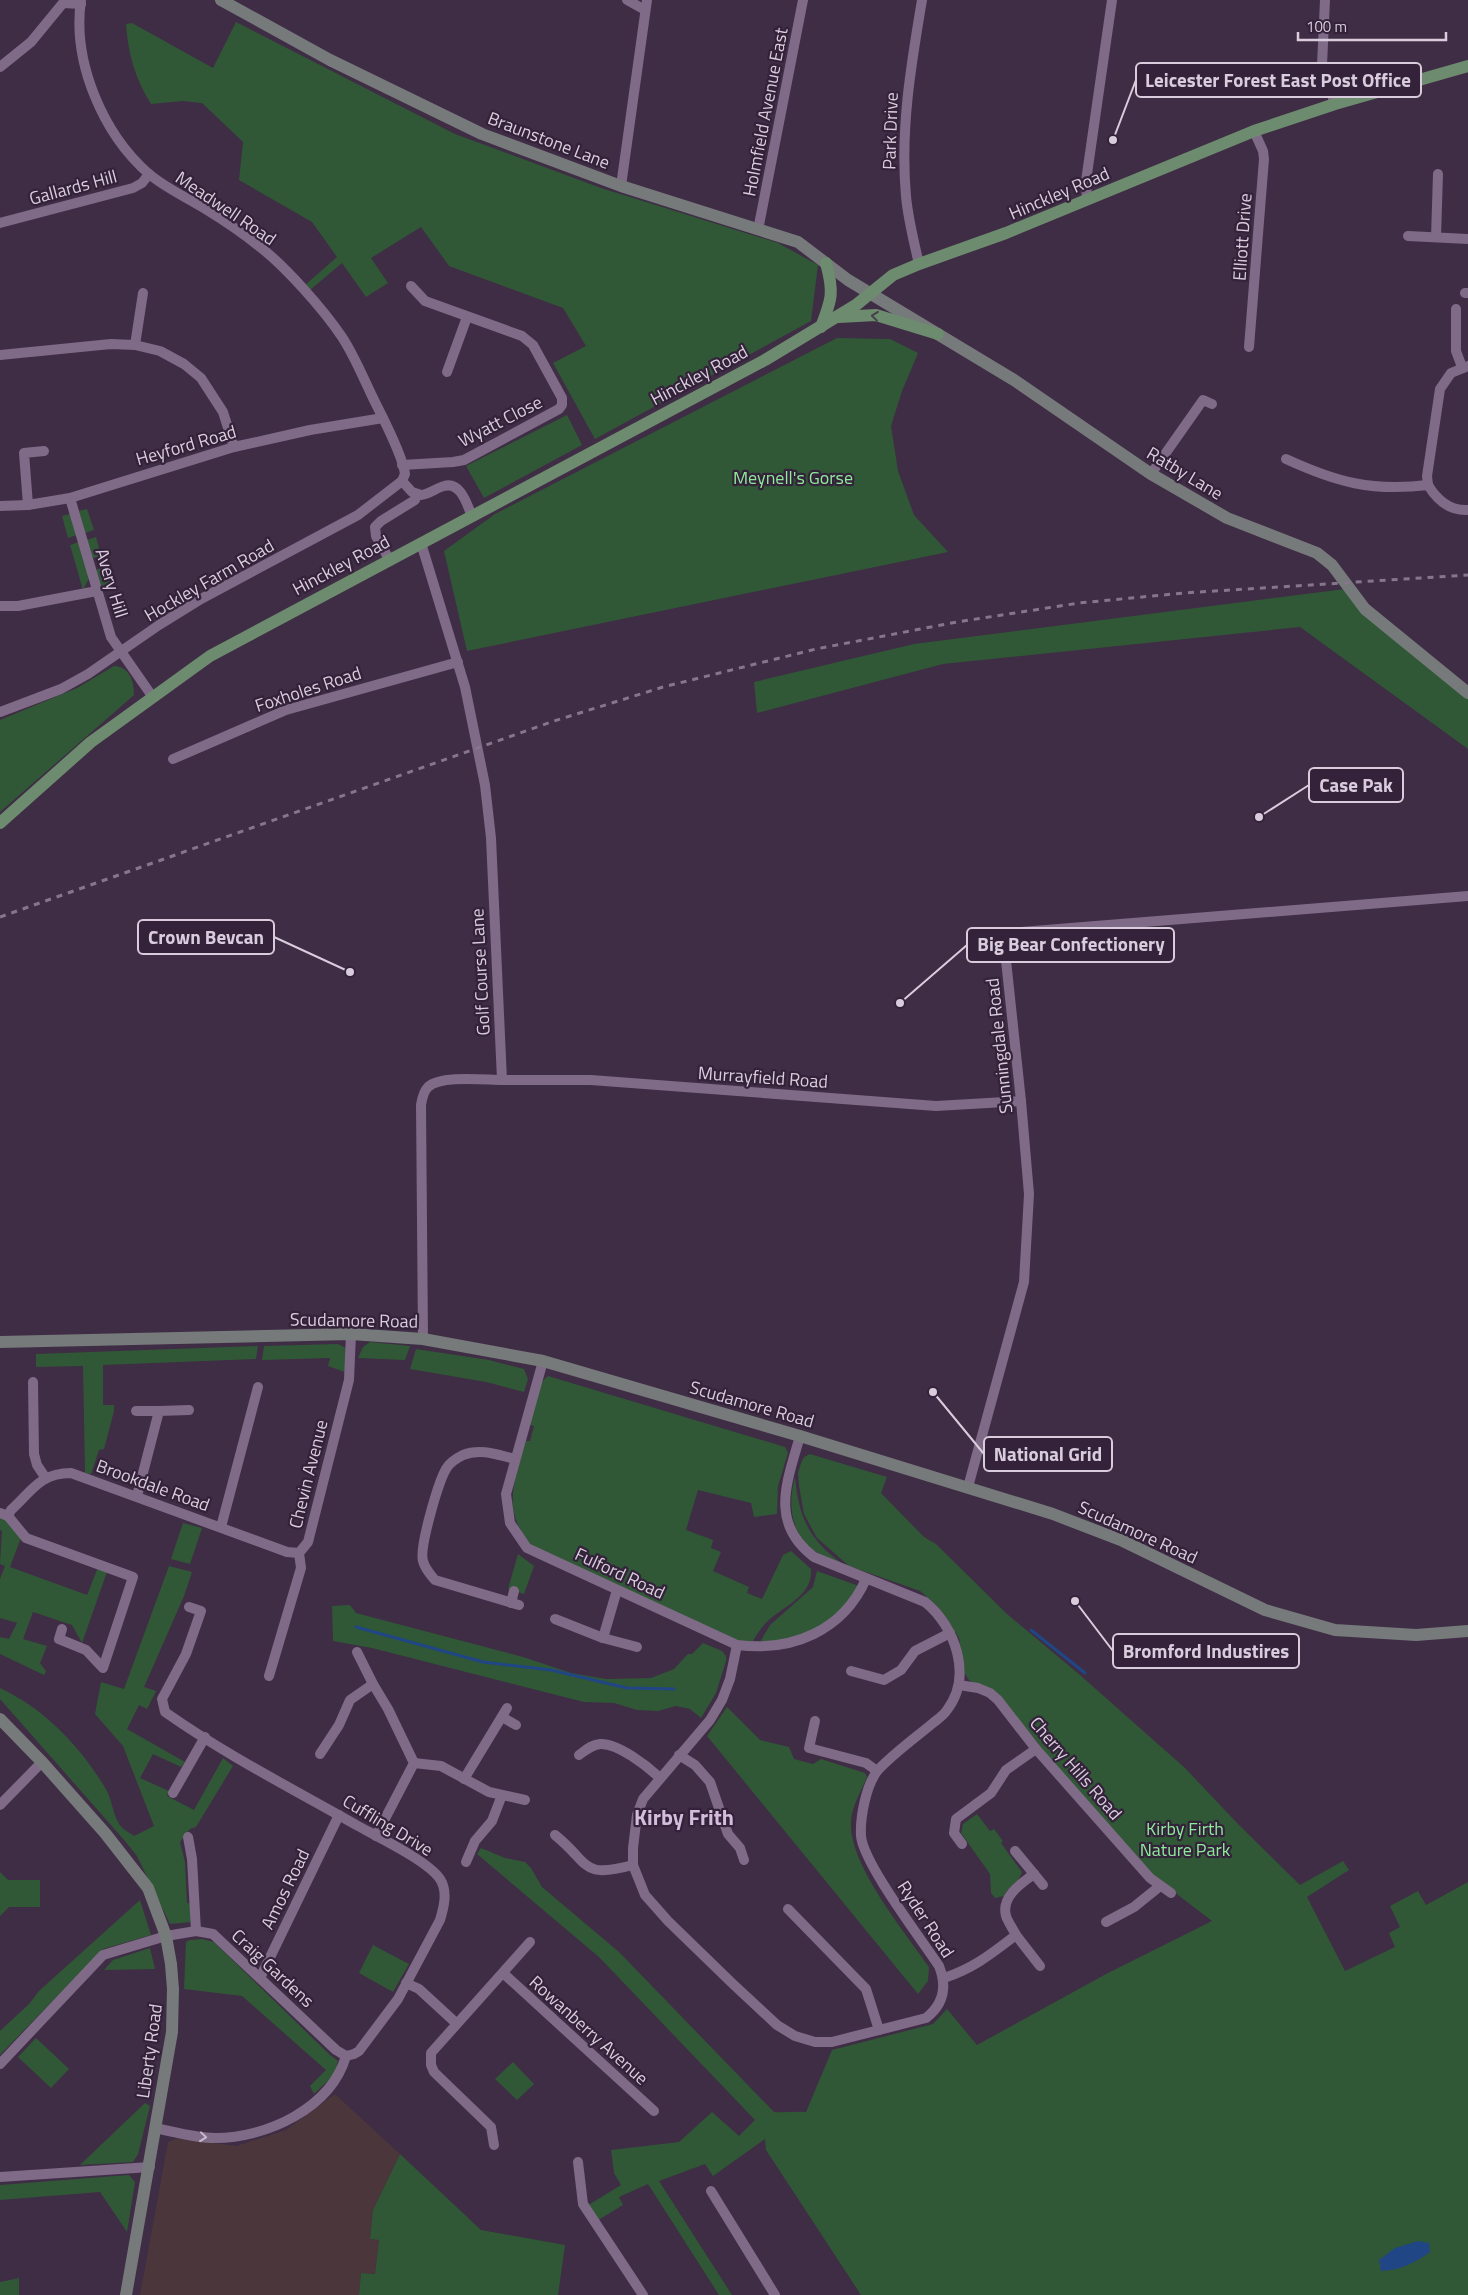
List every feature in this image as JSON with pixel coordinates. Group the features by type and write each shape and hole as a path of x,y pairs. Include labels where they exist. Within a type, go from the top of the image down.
{"main road":[{"name":"Hinckley Road","path":"0,823 90,742 210,656 765,360 837,317 893,275 1006,234 1254,131 1335,104 1468,66"},
{"path":"821,327 832,294 832,285 826,263"},
{"path":"837,317 876,315 938,334"}],"street":[{"name":"Braunstone Lane","path":"221,0 330,60 482,134 621,186 798,242 869,294"},
{"path":"621,186 646,5 627,0"},
{"name":"Holmfield Avenue East","path":"758,230 803,0"},
{"name":"Park Drive","path":"919,264 907,211 904,141 910,71 922,0"},
{"path":"1087,200 1086,181 1112,0"},
{"path":"1325,0 1322,65 1335,104"},
{"path":"0,67 31,42 63,3 81,2"},
{"name":"Meadwell Road","path":"81,2 83,53 95,95 114,133 130,155 149,174 165,186 209,211 261,248 301,288 342,337 383,418 405,474 402,480"},
{"name":"Elliott Drive","path":"1249,347 1264,159 1263,151 1254,131"},
{"name":"Gallards Hill","path":"0,223 133,188 142,183 149,174"},
{"path":"1436,237 1438,174"},
{"path":"1408,236 1468,239"},
{"name":"Wyatt Close","path":"402,465 464,460 559,409 562,405 562,398 533,346 522,336 425,302 411,286"},
{"path":"135,344 143,293"},
{"name":"Ratby Lane","path":"869,294 1014,380 1151,474 1227,518 1317,553 1332,565 1364,609 1468,693"},
{"path":"1456,309 1456,351 1465,367 1451,373 1440,389 1427,476 1428,485 1444,504 1460,510 1468,510"},
{"path":"446,372 467,317"},
{"path":"0,356 111,344 135,344 160,351 184,364 201,378 223,412 234,447"},
{"path":"1151,474 1203,400 1212,404"},
{"name":"Heyford Road","path":"0,506 28,505 70,498 234,447 310,430 383,418"},
{"path":"28,505 24,453 44,451"},
{"path":"1286,458 1312,471 1359,485 1380,488 1428,485"},
{"path":"402,480 417,494 426,494 445,485 456,487 472,516"},
{"name":"Hockley Farm Road","path":"0,712 61,689 121,653 159,625 201,599 358,515 402,480"},
{"path":"389,559 376,536 377,523 415,500 417,494"},
{"name":"Avery Hill","path":"70,498 111,637 152,696"},
{"name":"Golf Course Lane","path":"421,543 458,662 473,722 485,785 490,838 502,1080"},
{"path":"0,606 18,606 97,591"},
{"name":"Foxholes Road","path":"173,759 286,710 458,662"},
{"name":"Sunningdale Road","path":"968,1487 1024,1282 1029,1194 1005,943 1014,934 1468,896"},
{"path":"423,1339 421,1105 423,1095 429,1086 444,1080 502,1080"},
{"name":"Murrayfield Road","path":"502,1080 591,1080 936,1106 1021,1101"},
{"name":"Scudamore Road","path":"0,1342 351,1334 423,1339 543,1360 800,1436 1053,1514 1122,1541 1265,1610 1335,1630 1416,1635 1468,1631"},
{"name":"Chevin Avenue","path":"269,1676 301,1568 299,1553 308,1542 349,1380 351,1334"},
{"name":"Fulford Road","path":"543,1360 506,1494 510,1523 517,1536 527,1548 738,1645 757,1647 776,1646 811,1636 845,1612 858,1596 866,1579"},
{"path":"32,1382 34,1454 37,1465 46,1477 11,1510 4,1514 26,1538 133,1577 103,1668 86,1650 59,1640 62,1629"},
{"path":"221,1527 258,1387"},
{"path":"136,1411 189,1410"},
{"path":"137,1496 158,1411"},
{"name":"Ryder Road","path":"738,1645 730,1679 722,1700 710,1720 643,1799 637,1816 633,1848 634,1865 645,1895 656,1908 777,2025 795,2036 815,2042 840,2041 926,2018 934,2012 942,1997 944,1978 939,1966 872,1865 861,1837 863,1803 877,1771 947,1711 959,1685 958,1657 950,1633 938,1613 925,1602 814,1557 794,1537 787,1522 784,1500 800,1436"},
{"path":"514,1591 515,1604 435,1580 427,1572 422,1561 422,1550 439,1487 446,1468 454,1460 474,1452 487,1452 515,1459"},
{"name":"Brookdale Road","path":"46,1477 58,1473 71,1473 287,1552 299,1553"},
{"path":"603,1638 617,1590"},
{"name":"Cuffling Drive","path":"155,2128 214,2138 243,2135 272,2127 303,2110 326,2090 338,2075 346,2056 359,2051 388,2013 406,1984 440,1920 444,1906 441,1881 433,1870 165,1712 162,1699 186,1654 201,1611 189,1607"},
{"path":"555,1618 603,1638 636,1647"},
{"path":"851,1670 884,1680 901,1670 915,1651 950,1633"},
{"path":"358,1652 372,1684 388,1709 414,1763"},
{"path":"320,1754 338,1725 350,1700 372,1684"},
{"name":"Cherry Hills Road","path":"959,1685 978,1688 990,1693 1150,1878 1171,1893"},
{"path":"464,1779 508,1708"},
{"path":"502,1718 516,1725"},
{"name":"Liberty Road","path":"0,1719 105,1832 148,1888 166,1936 171,1964 172,2032 150,2167 126,2295"},
{"path":"815,1721 809,1748 866,1763 877,1771"},
{"path":"173,1793 205,1737"},
{"path":"579,1755 589,1747 601,1744 616,1748 648,1767 659,1778"},
{"path":"962,1844 954,1833 956,1820 991,1793 1006,1770 1036,1748"},
{"path":"679,1755 694,1765 710,1782 728,1834 745,1847 744,1860"},
{"path":"0,1805 42,1762"},
{"path":"414,1763 441,1766 489,1792 525,1800"},
{"path":"376,1836 414,1763"},
{"path":"466,1862 475,1841 492,1821 502,1795"},
{"name":"Amos Road","path":"260,1978 339,1815"},
{"path":"555,1835 567,1844 586,1866 594,1870 612,1870 634,1865"},
{"path":"188,1837 192,1859 196,1931"},
{"path":"1016,1852 1043,1884"},
{"path":"1034,1874 1018,1886 1010,1895 1006,1904 1006,1916 1016,1935 1040,1966"},
{"path":"1106,1922 1134,1907 1160,1886"},
{"path":"788,1909 866,1989 880,2030"},
{"name":"Craig Gardens","path":"0,2064 103,1955 166,1936 196,1931 213,1934 336,2050 346,2056"},
{"path":"944,1978 965,1971 978,1964 1016,1935"},
{"name":"Rowanberry Avenue","path":"494,2145 491,2127 434,2072 431,2065 431,2053 530,1942"},
{"name":"Rowanberry Avenue","path":"503,1973 654,2111"},
{"path":"406,1984 419,1990 456,2023"},
{"path":"578,2162 583,2204 643,2295"},
{"path":"0,2177 150,2167"},
{"path":"711,2191 775,2295"}],"shaded area":[{"path":"335,2094 400,2154 373,2210 370,2239 379,2240 375,2274 361,2273 359,2295 140,2295 168,2142 177,2138 236,2146 286,2130"}],"green space":[{"path":"236,22 455,134 601,188 778,243 818,265 811,321 595,439 553,363 586,346 563,308 449,266 421,227 371,258 388,283 366,297 342,263 310,290 305,285 337,257 312,222 239,180 243,142 202,103 183,101 151,104 137,75 128,45 126,24 132,23 213,68"},
{"name":"Meynell's Gorse","path":"837,338 890,339 918,353 902,391 891,426 898,471 914,515 948,552 467,651 444,551 495,514"},
{"path":"567,415 582,445 484,498 466,466"},
{"path":"87,509 94,530 85,533 79,511"},
{"path":"70,514 77,535 68,538 62,516"},
{"path":"96,537 101,556 93,558 87,540"},
{"path":"79,542 89,578 83,590 70,545"},
{"path":"105,567 111,587 102,589 96,570"},
{"path":"1345,589 1468,697 1468,749 1300,627 943,664 757,713 754,682 914,644"},
{"path":"114,666 124,669 130,676 134,695 0,812 0,720 77,688"},
{"path":"370,1342 410,1346 405,1360 358,1358 363,1347"},
{"path":"338,1344 346,1348 345,1372 328,1366 330,1358 262,1360 264,1346"},
{"path":"258,1346 256,1359 103,1365 103,1405 114,1405 114,1411 104,1449 99,1450 91,1474 85,1473 83,1366 36,1367 36,1354"},
{"path":"416,1349 489,1360 524,1369 528,1379 524,1392 486,1382 410,1369"},
{"path":"548,1376 785,1447 788,1453 778,1486 777,1514 754,1517 751,1503 698,1490 686,1530 713,1540 711,1548 721,1552 713,1571 749,1587 747,1593 762,1599 783,1555 791,1551 811,1569 808,1586 803,1593 767,1621 753,1641 739,1641 534,1548 523,1535 513,1509 514,1484 526,1441 530,1441 534,1426 530,1425 538,1391"},
{"name":"Kirby Firth Nature Park","path":"810,1454 887,1477 881,1493 924,1537 936,1544 1007,1614 1080,1675 1185,1768 1300,1885 1343,1861 1349,1870 1307,1897 1345,1971 1395,1947 1389,1933 1400,1927 1390,1906 1418,1891 1426,1905 1468,1882 1468,2295 861,2295 766,2150 765,2139 713,2176 705,2164 659,2181 732,2295 719,2295 648,2184 619,2197 623,2205 595,2222 585,2207 621,2185 614,2173 611,2150 679,2142 712,2112 739,2136 755,2120 599,1957 477,1854 481,1848 505,1858 525,1862 531,1868 542,1887 619,1952 774,2112 806,2112 832,2050 933,2024 947,2009 977,2045 1106,1974 1212,1921 1152,1875 1062,1773 1005,1703 969,1680 965,1674 959,1638 944,1614 934,1603 920,1591 849,1566 817,1538 804,1514 799,1486 798,1473 801,1463 804,1457"},
{"path":"795,1477 799,1505 808,1527 822,1546 843,1564 818,1553 802,1538 797,1529 793,1520 791,1498"},
{"path":"0,1513 22,1535 10,1567 87,1595 99,1565 108,1569 82,1643 72,1625 33,1612 23,1639 47,1646 40,1663 46,1671 44,1675 0,1654 0,1637 9,1639 17,1623 0,1618 0,1579 5,1566 0,1564 2,1531 0,1530"},
{"path":"183,1523 202,1528 190,1564 171,1559"},
{"path":"518,1554 534,1566 524,1594 508,1589"},
{"path":"169,1566 192,1572 184,1596 144,1687 156,1691 147,1709 139,1705 127,1729 185,1762 181,1767 153,1754 140,1778 169,1791 167,1796 194,1810 223,1758 233,1766 196,1827 190,1829 180,1842 185,1862 187,1903 192,1904 192,1922 170,1924 137,1856 0,1699 0,1688 32,1707 61,1731 86,1760 107,1791 120,1826 134,1836 154,1826 123,1746 95,1714 101,1682 124,1689"},
{"path":"817,1571 859,1586 858,1596 811,1636 757,1647 770,1625 813,1587"},
{"path":"350,1605 356,1613 523,1657 571,1673 606,1679 651,1678 674,1669 688,1654 692,1654 703,1643 722,1651 726,1656 726,1661 716,1693 701,1718 690,1709 676,1706 658,1711 637,1710 614,1703 584,1702 372,1648 333,1641 332,1606"},
{"path":"727,1707 760,1740 789,1747 794,1759 813,1764 821,1759 865,1773 867,1777 854,1806 851,1818 853,1841 859,1859 881,1898 929,1967 928,1981 918,1994 707,1736"},
{"path":"977,1814 990,1831 994,1829 1003,1841 1001,1843 1022,1872 1021,1876 1004,1896 995,1898 991,1893 990,1874 961,1833 963,1824"},
{"path":"0,1872 8,1880 40,1880 40,1907 9,1907 0,1916"},
{"path":"140,1900 151,1935 103,1949 0,2055 0,2031 29,2004 39,1991"},
{"path":"202,1939 214,1942 338,2061 334,2075 314,2094 310,2086 326,2070 242,1996 184,1989 186,1942"},
{"path":"373,1945 409,1964 393,1992 359,1973"},
{"path":"150,1948 155,1969 104,1970 113,1960"},
{"path":"36,2038 69,2069 51,2088 18,2057"},
{"path":"513,2062 534,2084 517,2100 495,2079"},
{"path":"145,2103 150,2106 138,2154 133,2162 80,2165"},
{"path":"400,2154 481,2230 565,2245 558,2295 359,2295 361,2273 375,2274 379,2240 370,2239 373,2210"},
{"path":"129,2175 135,2182 127,2232 100,2192 0,2200 0,2185"},
{"path":"19,2278 19,2295 0,2295 0,2282"}],"water":[{"path":"1418,2241 1429,2243 1430,2252 1407,2265 1381,2271 1379,2260 1395,2248"}],"waterway":[{"path":"356,1627 483,1662 551,1670 627,1688 674,1689"},
{"path":"1031,1630 1085,1673"}],"railway":[{"path":"0,917 554,721 663,687 816,649 957,622 1079,603 1184,593 1468,575"}],"place":[{"name":"Leicester Forest East Post Office","path":"1113,140"},
{"name":"Case Pak","path":"1259,817"},
{"name":"Crown Bevcan","path":"350,972"},
{"name":"Big Bear Confectionery","path":"900,1003"},
{"name":"National Grid","path":"933,1392"},
{"name":"Bromford Industires","path":"1075,1601"}],"district":[{"name":"Kirby Frith","path":"684,1817"}]}
